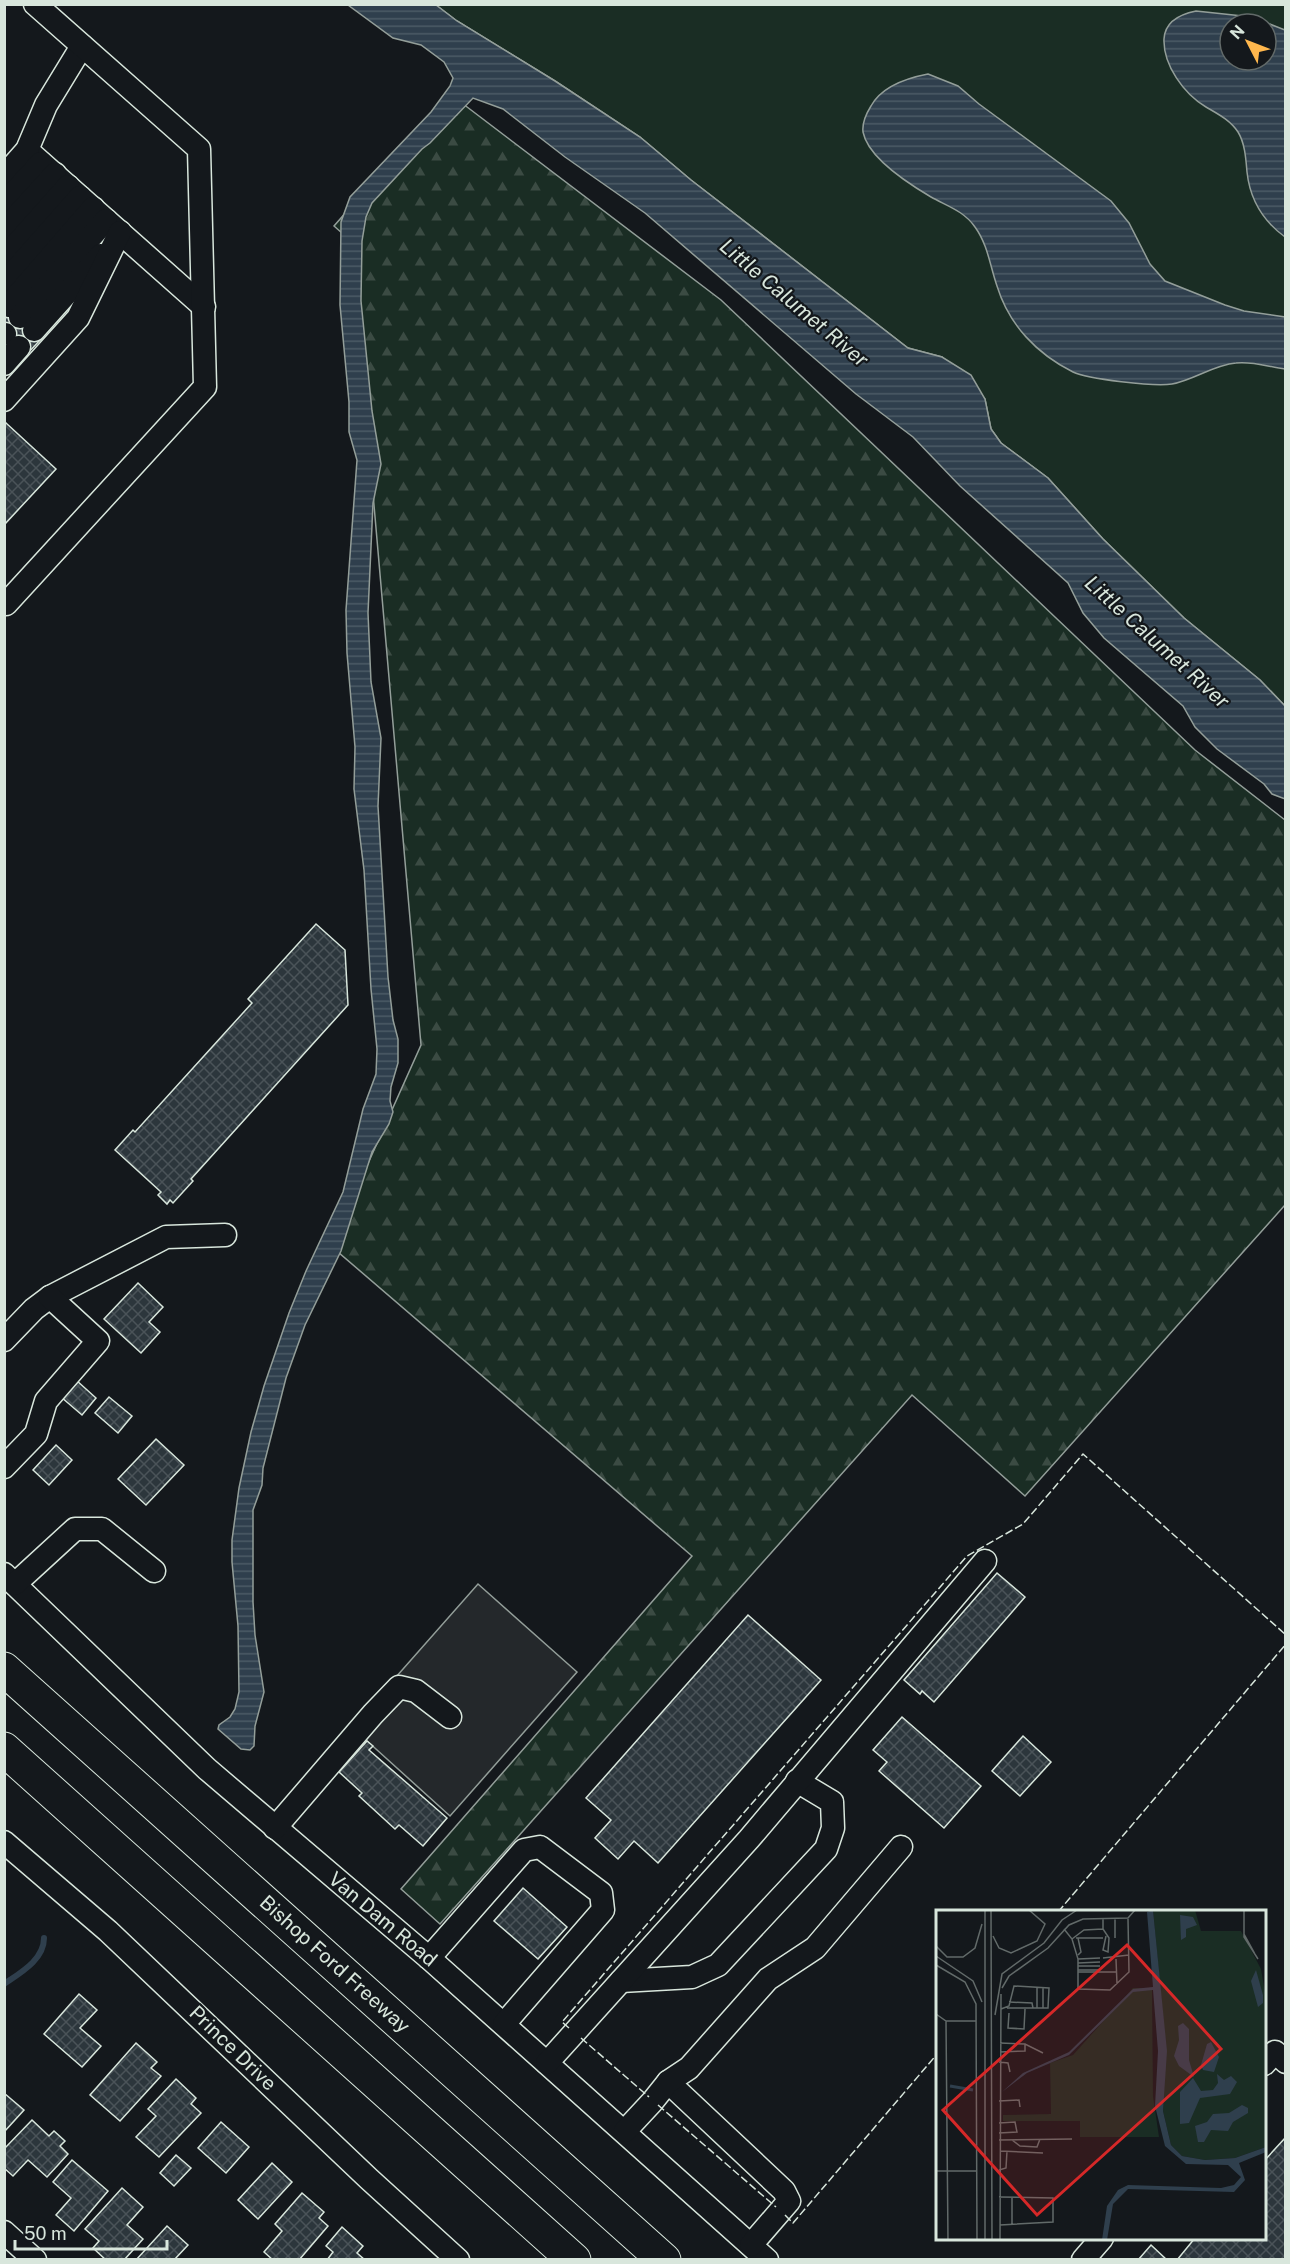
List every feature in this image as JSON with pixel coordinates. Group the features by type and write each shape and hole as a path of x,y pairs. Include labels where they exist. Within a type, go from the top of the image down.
{"highway":[{"path":"4,1653 60,1718"},
{"name":"Bishop Ford Freeway","path":"4,1669 664,2259"},
{"path":"4,1749 574,2259"}],"street":[{"path":"4,602 6,604 206,387 199,149 35,4"},
{"path":"4,400 78,318 74,191 46,105 82,46"},
{"path":"4,176 74,191 204,307"},
{"path":"4,204 74,191"},
{"path":"4,231 74,191"},
{"path":"4,258 74,191"},
{"path":"4,283 74,191"},
{"path":"74,191 21,318 74,191"},
{"path":"4,1340 34,1309 50,1297 166,1237 225,1235"},
{"path":"4,1467 36,1434 46,1401 98,1341 50,1297"},
{"path":"10,1579 75,1529 102,1528 154,1571"},
{"path":"548,2063 749,1839 985,1561"},
{"name":"Van Dam Road","path":"10,1579 207,1769 429,1958 759,2252"},
{"path":"275,1828 399,1687 416,1690 450,1717"},
{"path":"621,1982 692,1977 718,1965 826,1848 833,1828 832,1802 797,1781"},
{"name":"Prince Drive","path":"4,1842 108,1931 369,2179 458,2259"},
{"path":"625,2131 668,2082 690,2068 768,1979 815,1948 901,1846"},
{"path":"429,1958 524,1850 540,1847 601,1893 603,1910 504,2024"},
{"path":"1266,2062 1275,2052 1286,2062"},
{"path":"668,2082 784,2191 789,2201 759,2252"},
{"path":"4,2232 35,2259"},
{"path":"1083,2259 1100,2240"}],"green space":[{"path":"436,5 1285,5 1285,706 1260,680 1184,618 1103,539 1048,478 1001,443 991,429 985,399 942,357 908,348 691,180 640,137 457,21"},
{"path":"450,94 721,300 1195,750 1285,820 1285,1205 1025,1496 912,1395 440,1924 401,1889 692,1556 331,1246 421,1045 351,241 334,226"}],"shaded area":[{"path":"478,1584 577,1672 450,1816 366,1740 320,1792 306,1779"}],"water":[{"name":"Little Calumet River","path":"348,5 436,5 457,21 640,137 691,180 908,348 942,357 971,375 985,399 991,429 1001,443 1048,478 1103,539 1184,618 1260,680 1285,706 1285,799 1272,794 1264,784 1217,749 1195,727 1183,706 1104,638 1083,613 1068,583 960,486 913,437 856,394 645,213 565,157 503,109 473,98 372,203 366,217 362,241 361,301 372,411 381,464 373,503 368,613 371,682 381,738 378,806 388,977 393,1020 398,1039 398,1063 391,1087 390,1101 393,1112 389,1124 372,1152 341,1251 305,1325 286,1378 263,1468 262,1485 253,1510 253,1602 255,1635 264,1692 255,1726 254,1746 250,1750 241,1749 218,1729 219,1725 230,1717 235,1709 239,1692 238,1626 232,1540 239,1488 264,1386 306,1271 343,1192 363,1109 376,1074 377,1049 364,870 354,789 355,747 347,653 346,610 357,460 349,432 349,402 340,305 341,222 350,197 431,112 450,86 453,78 444,62 421,45 393,38"},
{"path":"1196,11 1218,13 1218,72 1278,72 1278,27 1285,30 1285,237 1264,217 1255,201 1249,182 1244,146 1238,132 1228,121 1190,95 1171,69 1165,49 1165,33 1167,27 1180,16"},
{"path":"928,74 958,86 1111,201 1129,223 1150,264 1165,281 1244,311 1285,317 1285,369 1255,363 1236,363 1172,384 1137,383 1081,375 1060,365 1036,347 1017,326 1002,300 983,241 971,221 901,178 881,161 866,142 863,132 864,122 876,99 896,84"}],"building":[{"path":"4,303 42,338 27,354 5,334"},
{"path":"6,423 56,469 4,525 4,424"},
{"path":"316,924 345,950 348,1005 191,1179 193,1181 173,1203 170,1200 167,1204 158,1195 161,1192 115,1150 133,1130 135,1132 252,1003 248,999"},
{"path":"138,1283 163,1307 149,1322 160,1332 141,1353 104,1319"},
{"path":"76,1380 96,1398 82,1415 61,1397"},
{"path":"109,1397 132,1416 118,1433 95,1413"},
{"path":"156,1439 184,1465 146,1505 118,1479"},
{"path":"56,1445 72,1460 49,1485 33,1470"},
{"path":"997,1573 1025,1597 934,1702 922,1691 920,1694 904,1680"},
{"path":"748,1615 821,1680 658,1863 634,1841 618,1859 595,1838 611,1820 586,1798"},
{"path":"902,1717 981,1786 944,1828 879,1771 887,1762 873,1750"},
{"path":"1023,1736 1051,1762 1020,1796 992,1771"},
{"path":"367,1741 373,1746 369,1750 447,1818 423,1846 399,1825 395,1829 359,1796 362,1793 339,1772"},
{"path":"523,1888 567,1927 538,1959 494,1921"},
{"path":"79,1994 97,2010 80,2028 101,2046 82,2067 44,2034"},
{"path":"136,2043 157,2062 151,2068 161,2076 120,2121 90,2095"},
{"path":"176,2079 196,2098 191,2104 201,2113 159,2157 136,2137 156,2116 148,2109"},
{"path":"4,2093 24,2110 4,2132"},
{"path":"32,2120 49,2136 54,2131 65,2141 60,2146 68,2154 47,2177 28,2160 13,2176 4,2168 4,2149"},
{"path":"221,2122 249,2147 226,2173 198,2148"},
{"path":"1286,2137 1286,2260 1177,2260 1193,2240 1266,2240 1266,2159"},
{"path":"176,2155 191,2168 174,2186 160,2173"},
{"path":"72,2160 108,2191 74,2231 56,2215 71,2198 53,2182"},
{"path":"272,2163 292,2182 258,2219 238,2200"},
{"path":"122,2188 143,2207 127,2225 143,2239 124,2260 106,2260 93,2248 99,2241 85,2229"},
{"path":"302,2193 324,2212 319,2218 328,2226 299,2260 273,2260 264,2252 282,2231 275,2224"},
{"path":"167,2226 188,2245 174,2260 136,2260"},
{"path":"342,2227 363,2246 357,2253 365,2260 327,2260 333,2252 326,2246"},
{"path":"1151,2245 1167,2260 1138,2260"}],"waterway":[{"path":"4,1984 36,1959 43,1946 44,1938"}],"fence":[{"path":"569,2028 562,2022 967,1556 1023,1524 1083,1454 1286,1635"},
{"path":"1060,1910 1286,1644"},
{"path":"581,2038 649,2097"},
{"path":"785,2215 793,2223 936,2055"},
{"path":"658,2105 776,2207"}]}
